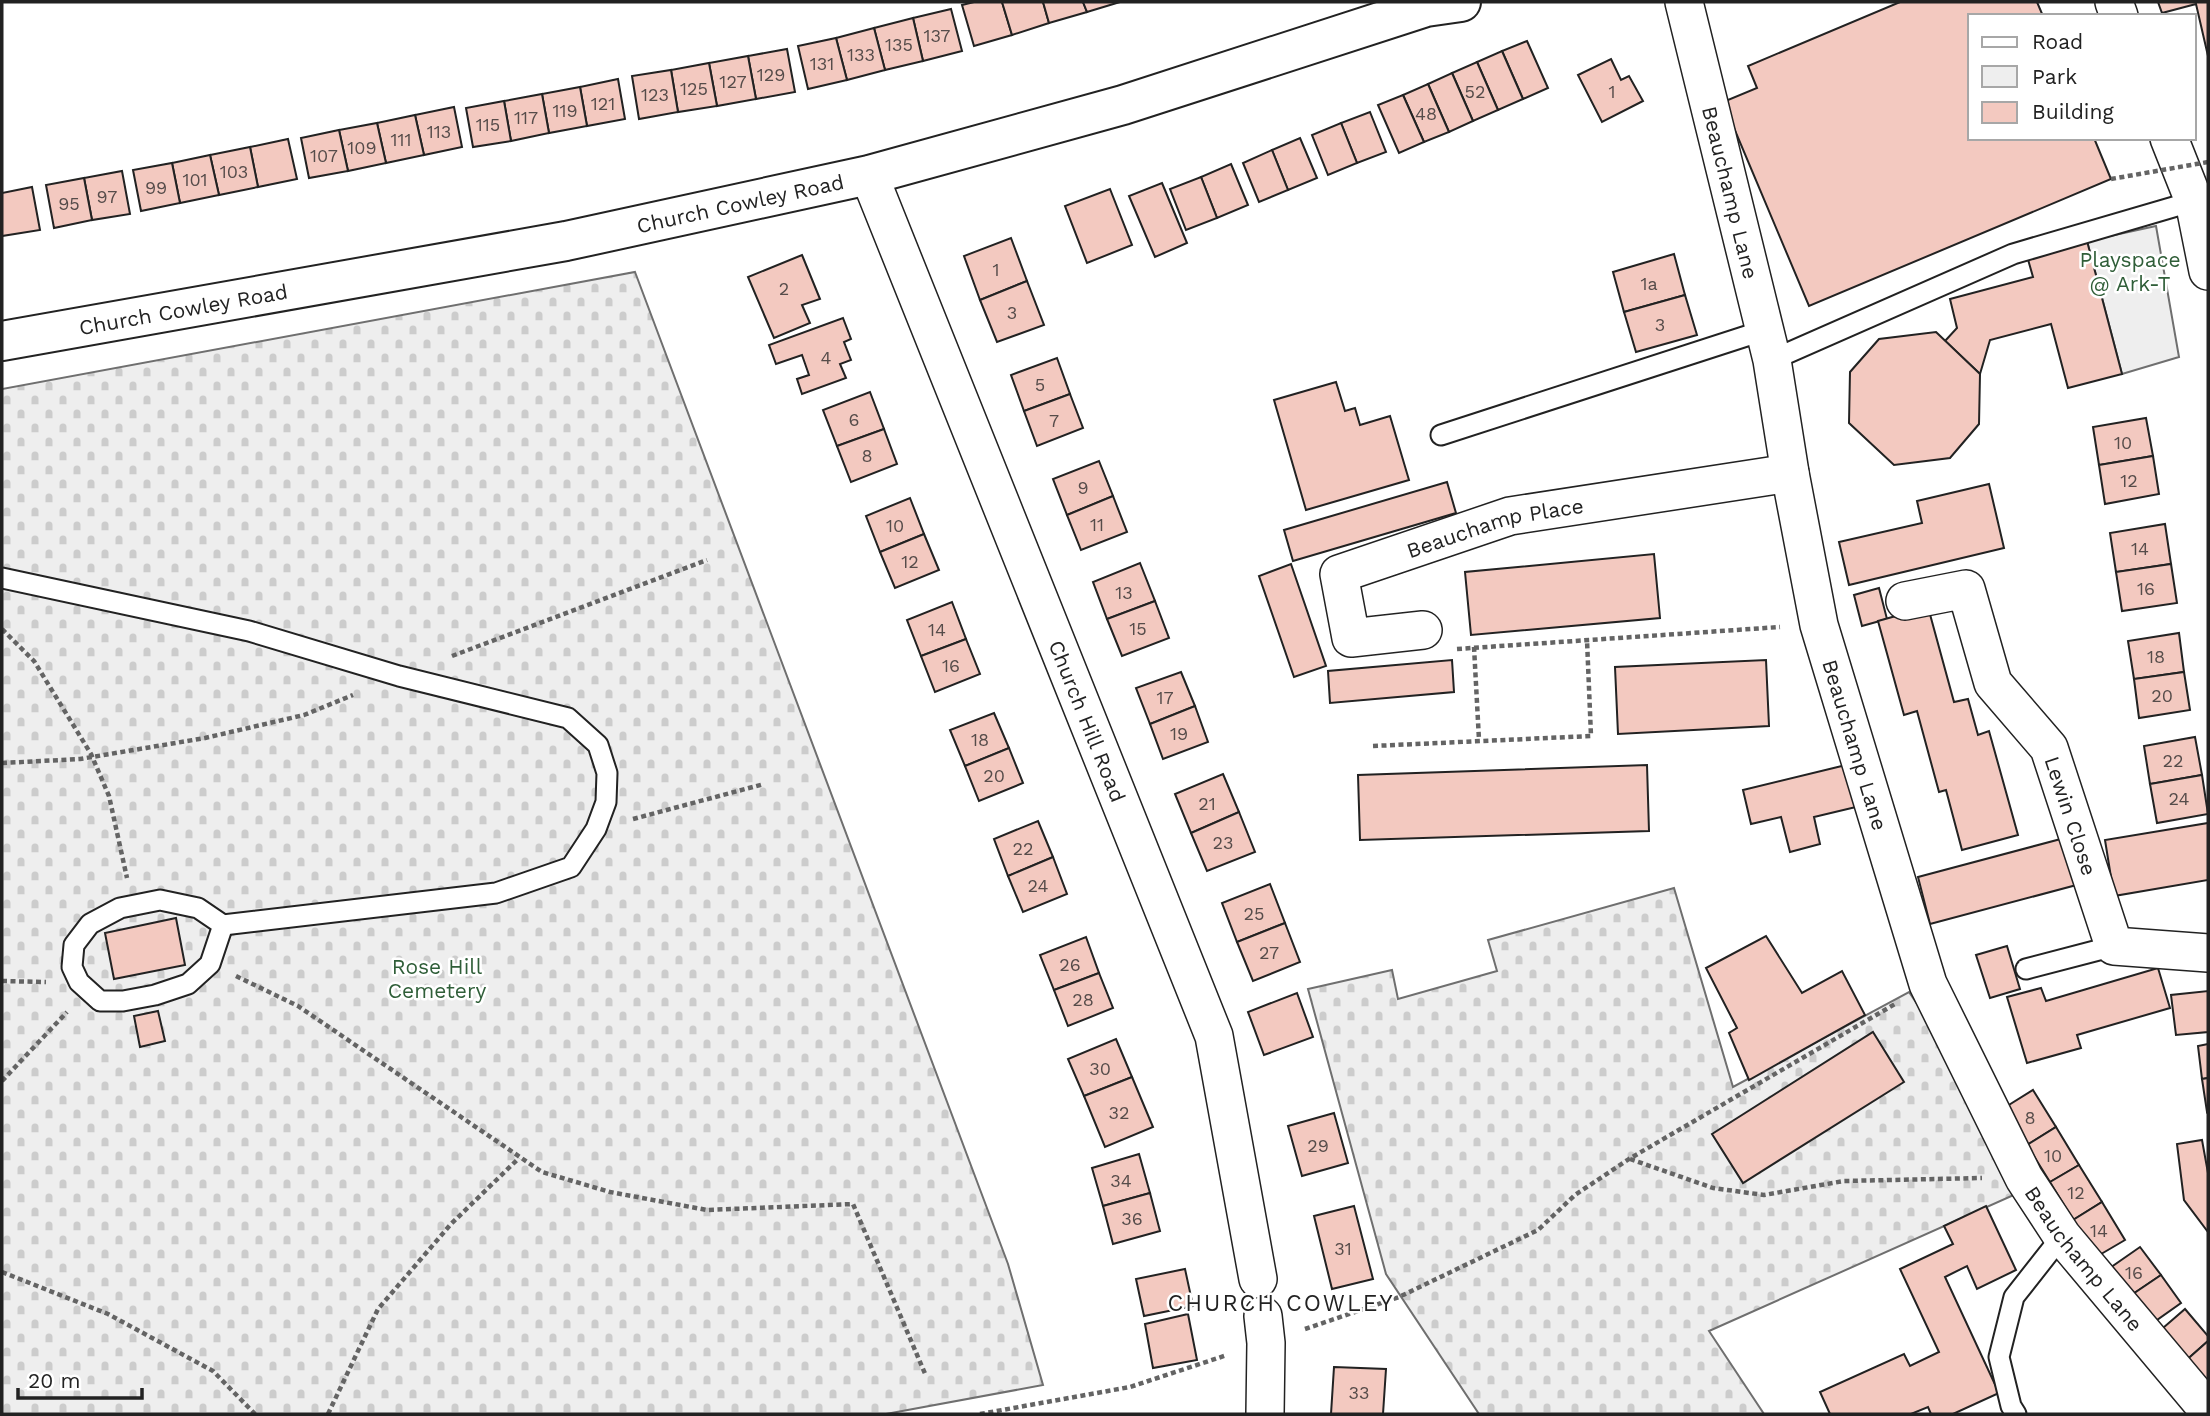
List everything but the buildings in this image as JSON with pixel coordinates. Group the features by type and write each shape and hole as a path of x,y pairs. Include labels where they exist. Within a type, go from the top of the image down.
{"main road":[{"name":"Church Cowley Road","path":"2,341 566,240 869,176 1123,105 1426,8 1461,2"}],"street":[{"name":"Beauchamp Lane","path":"1684,2 1769,345 1819,625 1928,985 2024,1178 2062,1236 2208,1410"},
{"path":"2170,140 2194,201 2208,271"},
{"name":"Church Hill Road","path":"869,176 1214,1036 1258,1279"},
{"name":"Beauchamp Place","path":"1423,629 1351,638 1339,574 1510,516 1790,473"},
{"name":"Lewin Close","path":"1905,601 1966,589 1993,683 2049,748 2114,946"},
{"path":"2114,946 2208,953"},
{"path":"1264,1329 1265,1414"}],"lane":[{"path":"1441,435 1769,345 2013,254 2194,201"},
{"path":"2,578 249,631 399,676 568,718 598,744 607,773 606,802 596,829 571,867 496,893 223,925 198,908 173,903 160,901 120,908 90,924 74,945 72,967 79,982 100,1000 123,1001 155,995 188,984 210,964 223,925"},
{"path":"2026,969 2114,946"},
{"path":"2017,1414 2011,1406 1999,1357 2014,1297 2062,1236"}],"path":[{"path":"2111,179 2208,162"},
{"path":"1423,629 1448,650 1819,625"},
{"path":"2,629 34,661 91,754 109,796 132,906"},
{"path":"1373,746 1591,736 1587,640"},
{"path":"1474,647 1479,741"},
{"path":"596,829 764,784"},
{"path":"210,964 298,1006 542,1172 610,1192 707,1210 853,1204 926,1376"},
{"path":"2,981 79,982 72,1007 2,1081"},
{"path":"980,1414 1130,1387 1264,1329 1399,1297 1538,1230 1575,1195 1629,1158 1928,985"},
{"path":"328,1414 378,1309 451,1224 519,1158"},
{"path":"1629,1158 1713,1188 1764,1195 1844,1181 2024,1178"},
{"path":"2,1272 108,1314 213,1371 255,1414"}],"green space":[{"name":"Playspace @ Ark-T","path":"2156,226 2179,357 2122,374 2087,241"},
{"name":"Rose Hill Cemetery","path":"635,272 1008,1264 1043,1385 886,1414 2,1414 2,389"},
{"path":"1674,888 1733,1087 1909,992 1951,1054 2016,1194 1709,1331 1764,1414 1479,1414 1386,1274 1308,989 1392,970 1398,999 1497,971 1488,940"}],"district":[{"name":"CHURCH COWLEY","path":"1281,1303"}]}
